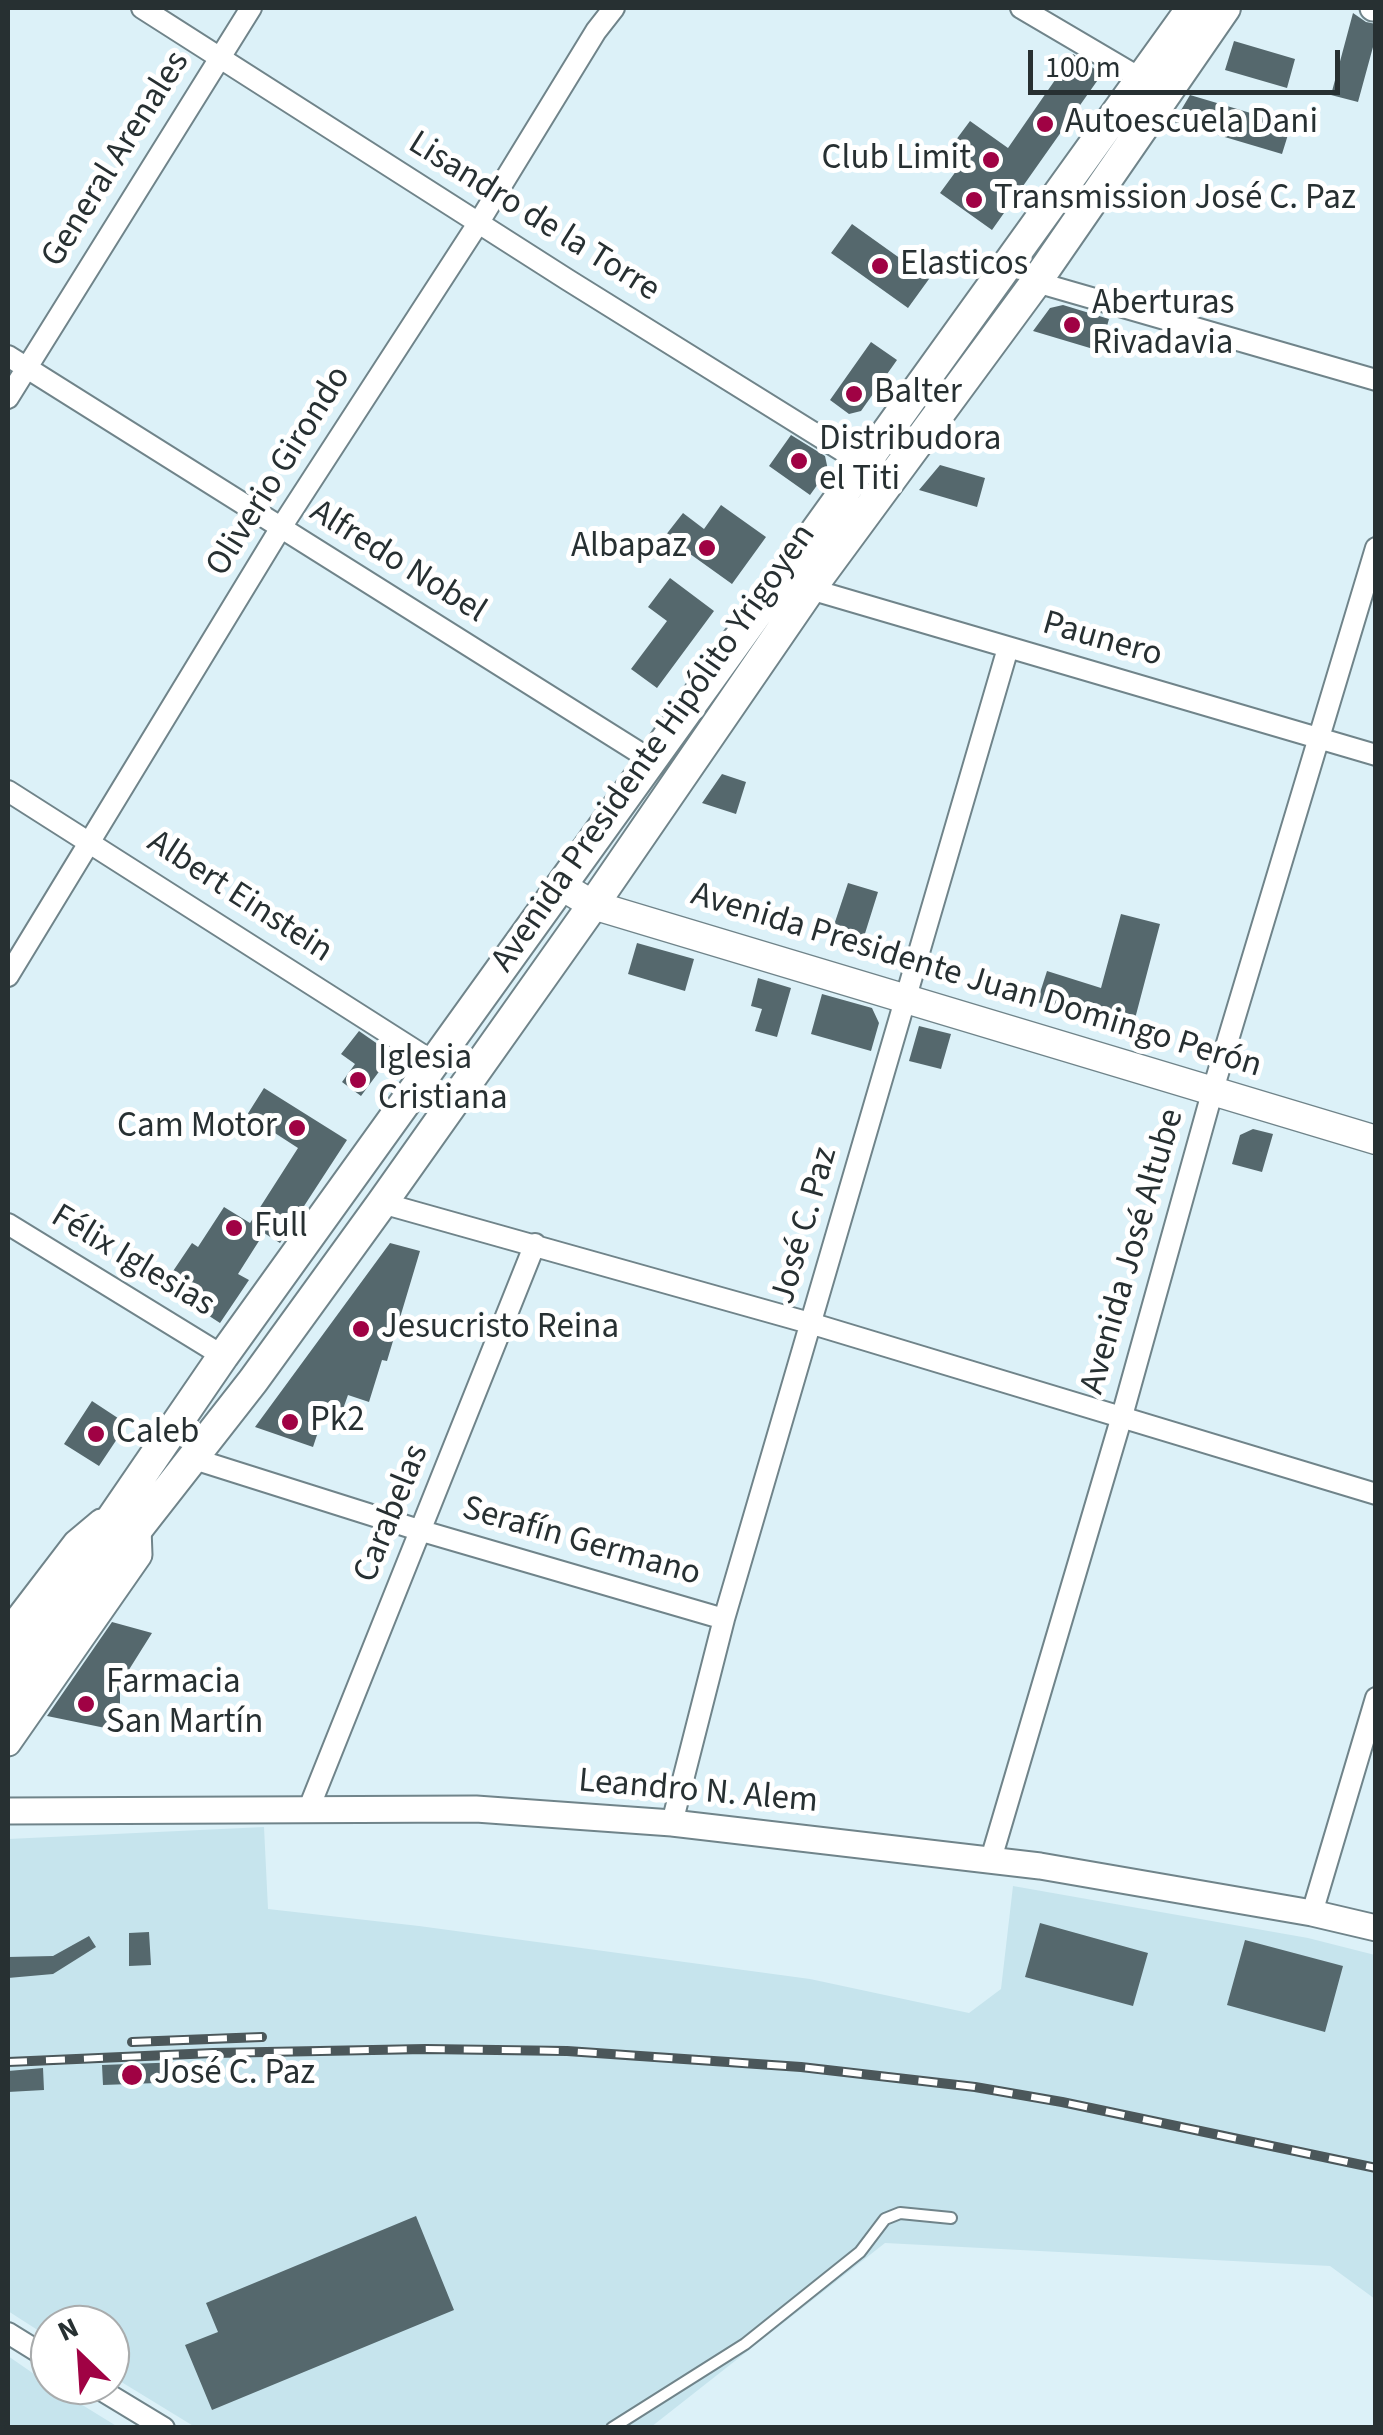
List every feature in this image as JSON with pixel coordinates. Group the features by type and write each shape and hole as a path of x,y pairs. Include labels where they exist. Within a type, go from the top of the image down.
{"main road":[{"name":"Avenida Presidente Hipólito Yrigoyen","path":"8,1670 127,1518 191,1458 252,1381 593,906 810,589 878,472 1140,78 1192,8"},
{"name":"Avenida Presidente Hipólito Yrigoyen","path":"8,1709 223,1356 651,760 878,472 1036,282 1225,8"},
{"name":"Avenida Presidente Juan Domingo Perón","path":"560,885 593,906 1376,1140"}],"street":[{"name":"Lisandro de la Torre","path":"142,8 878,472"},
{"name":"General Arenales","path":"8,398 250,8"},
{"name":"Oliverio Girondo","path":"8,976 280,529 614,8"},
{"path":"1020,8 1140,78"},
{"path":"1036,282 1376,380"},
{"name":"Alfredo Nobel","path":"8,356 651,760"},
{"name":"Avenida José Altube","path":"991,1859 1122,1416 1212,1093 1376,548"},
{"name":"Paunero","path":"810,589 1376,755"},
{"name":"José C. Paz","path":"672,1823 724,1618 1008,648"},
{"name":"Albert Einstein","path":"8,791 435,1063"},
{"path":"382,1202 812,1324 1376,1494"},
{"name":"Félix Iglesias","path":"8,1224 223,1356"},
{"name":"Carabelas","path":"309,1808 535,1244"},
{"name":"Serafín Germano","path":"191,1458 422,1531 724,1618"},
{"name":"Avenida Presidente Hipólito Yrigoyen","path":"8,1632 76,1543 127,1518 139,1554 8,1743"},
{"path":"1312,1913 1376,1698"},
{"name":"Leandro N. Alem","path":"8,1811 476,1809 672,1823 991,1859 1312,1913 1376,1928"},
{"path":"8,2333 30,2347"},
{"path":"126,2405 164,2428"}],"lane":[{"path":"612,2428 745,2344 860,2252 886,2219 900,2213 952,2218"}],"shaded area":[{"path":"264,1827 268,1909 810,1979 969,2013 1001,1989 1013,1886 1308,1938 1375,1955 1375,2299 1330,2266 885,2243 651,2427 195,2427 130,2387 130,2305 30,2305 30,2325 8,2311 8,1839"},
{"path":"8,2356 30,2371 30,2405 82,2405 118,2427 8,2427"}],"building":[{"path":"1353,13 1376,24 1358,102 1331,95"},
{"path":"1234,41 1295,59 1287,88 1225,70"},
{"path":"1073,54 1102,74 992,230 940,193 962,163 947,152 970,121 1008,148"},
{"path":"1190,95 1291,125 1282,154 1174,122"},
{"name":"Elasticos","path":"852,224 929,279 908,308 831,253"},
{"name":"Aberturas Rivadavia","path":"1063,305 1109,319 1100,351 1033,331 1050,308"},
{"path":"871,342 897,360 861,411 849,414 830,400"},
{"name":"Distribudora el Titi","path":"791,435 825,456 828,470 810,495 769,466"},
{"path":"940,465 985,478 977,507 919,490"},
{"path":"721,505 766,537 732,584 665,536 683,513 704,529"},
{"path":"670,578 714,611 657,688 631,669 667,621 648,607"},
{"path":"722,774 746,782 736,814 702,803"},
{"path":"848,883 878,892 862,943 831,934"},
{"path":"1121,914 1160,924 1132,1030 1037,1002 1047,971 1101,988"},
{"path":"637,943 694,959 685,991 628,974"},
{"path":"758,978 791,988 777,1037 755,1031 762,1009 751,1006"},
{"path":"822,994 872,1008 879,1023 871,1051 811,1034"},
{"path":"919,1026 951,1034 941,1069 909,1061"},
{"path":"359,1031 392,1054 361,1096 342,1082 355,1064 341,1054"},
{"path":"264,1088 347,1140 280,1243 264,1233 238,1274 249,1280 220,1323 163,1286 192,1243 198,1247 224,1207 250,1223 298,1148 247,1115"},
{"path":"1253,1129 1273,1134 1262,1172 1232,1164 1240,1135"},
{"path":"390,1243 420,1251 387,1361 382,1360 369,1402 348,1395 338,1423 323,1417 313,1447 255,1427"},
{"name":"Caleb","path":"92,1401 127,1424 99,1466 64,1444"},
{"path":"112,1622 152,1633 120,1684 120,1731 47,1716"},
{"path":"1040,1923 1148,1953 1133,2006 1025,1977"},
{"path":"149,1932 151,1965 129,1966 129,1933"},
{"path":"89,1936 96,1947 53,1974 8,1978 8,1957 53,1956"},
{"path":"1245,1940 1343,1966 1325,2032 1227,2005"},
{"path":"183,2062 184,2082 103,2085 102,2065"},
{"path":"43,2068 44,2090 8,2092 8,2071"},
{"path":"416,2216 454,2310 212,2410 185,2345 218,2332 206,2303"}],"railway":[{"path":"132,2042 262,2037"},
{"path":"8,2062 426,2049 567,2051 801,2067 975,2087 1062,2102 1376,2168"}],"place":[{"name":"Autoescuela Dani","path":"1045,124"},
{"name":"Club Limit","path":"991,160"},
{"name":"Transmission José C. Paz","path":"974,200"},
{"name":"Elasticos","path":"880,266"},
{"name":"Aberturas Rivadavia","path":"1072,325"},
{"name":"Balter","path":"854,394"},
{"name":"Distribudora el Titi","path":"799,461"},
{"name":"Albapaz","path":"707,548"},
{"name":"Iglesia Cristiana","path":"358,1080"},
{"name":"Cam Motor","path":"297,1128"},
{"name":"Full","path":"234,1228"},
{"name":"Jesucristo Reina","path":"361,1329"},
{"name":"Pk2","path":"290,1422"},
{"name":"Caleb","path":"96,1434"},
{"name":"Farmacia San Martín","path":"86,1704"},
{"name":"José C. Paz","path":"132,2075"}]}
